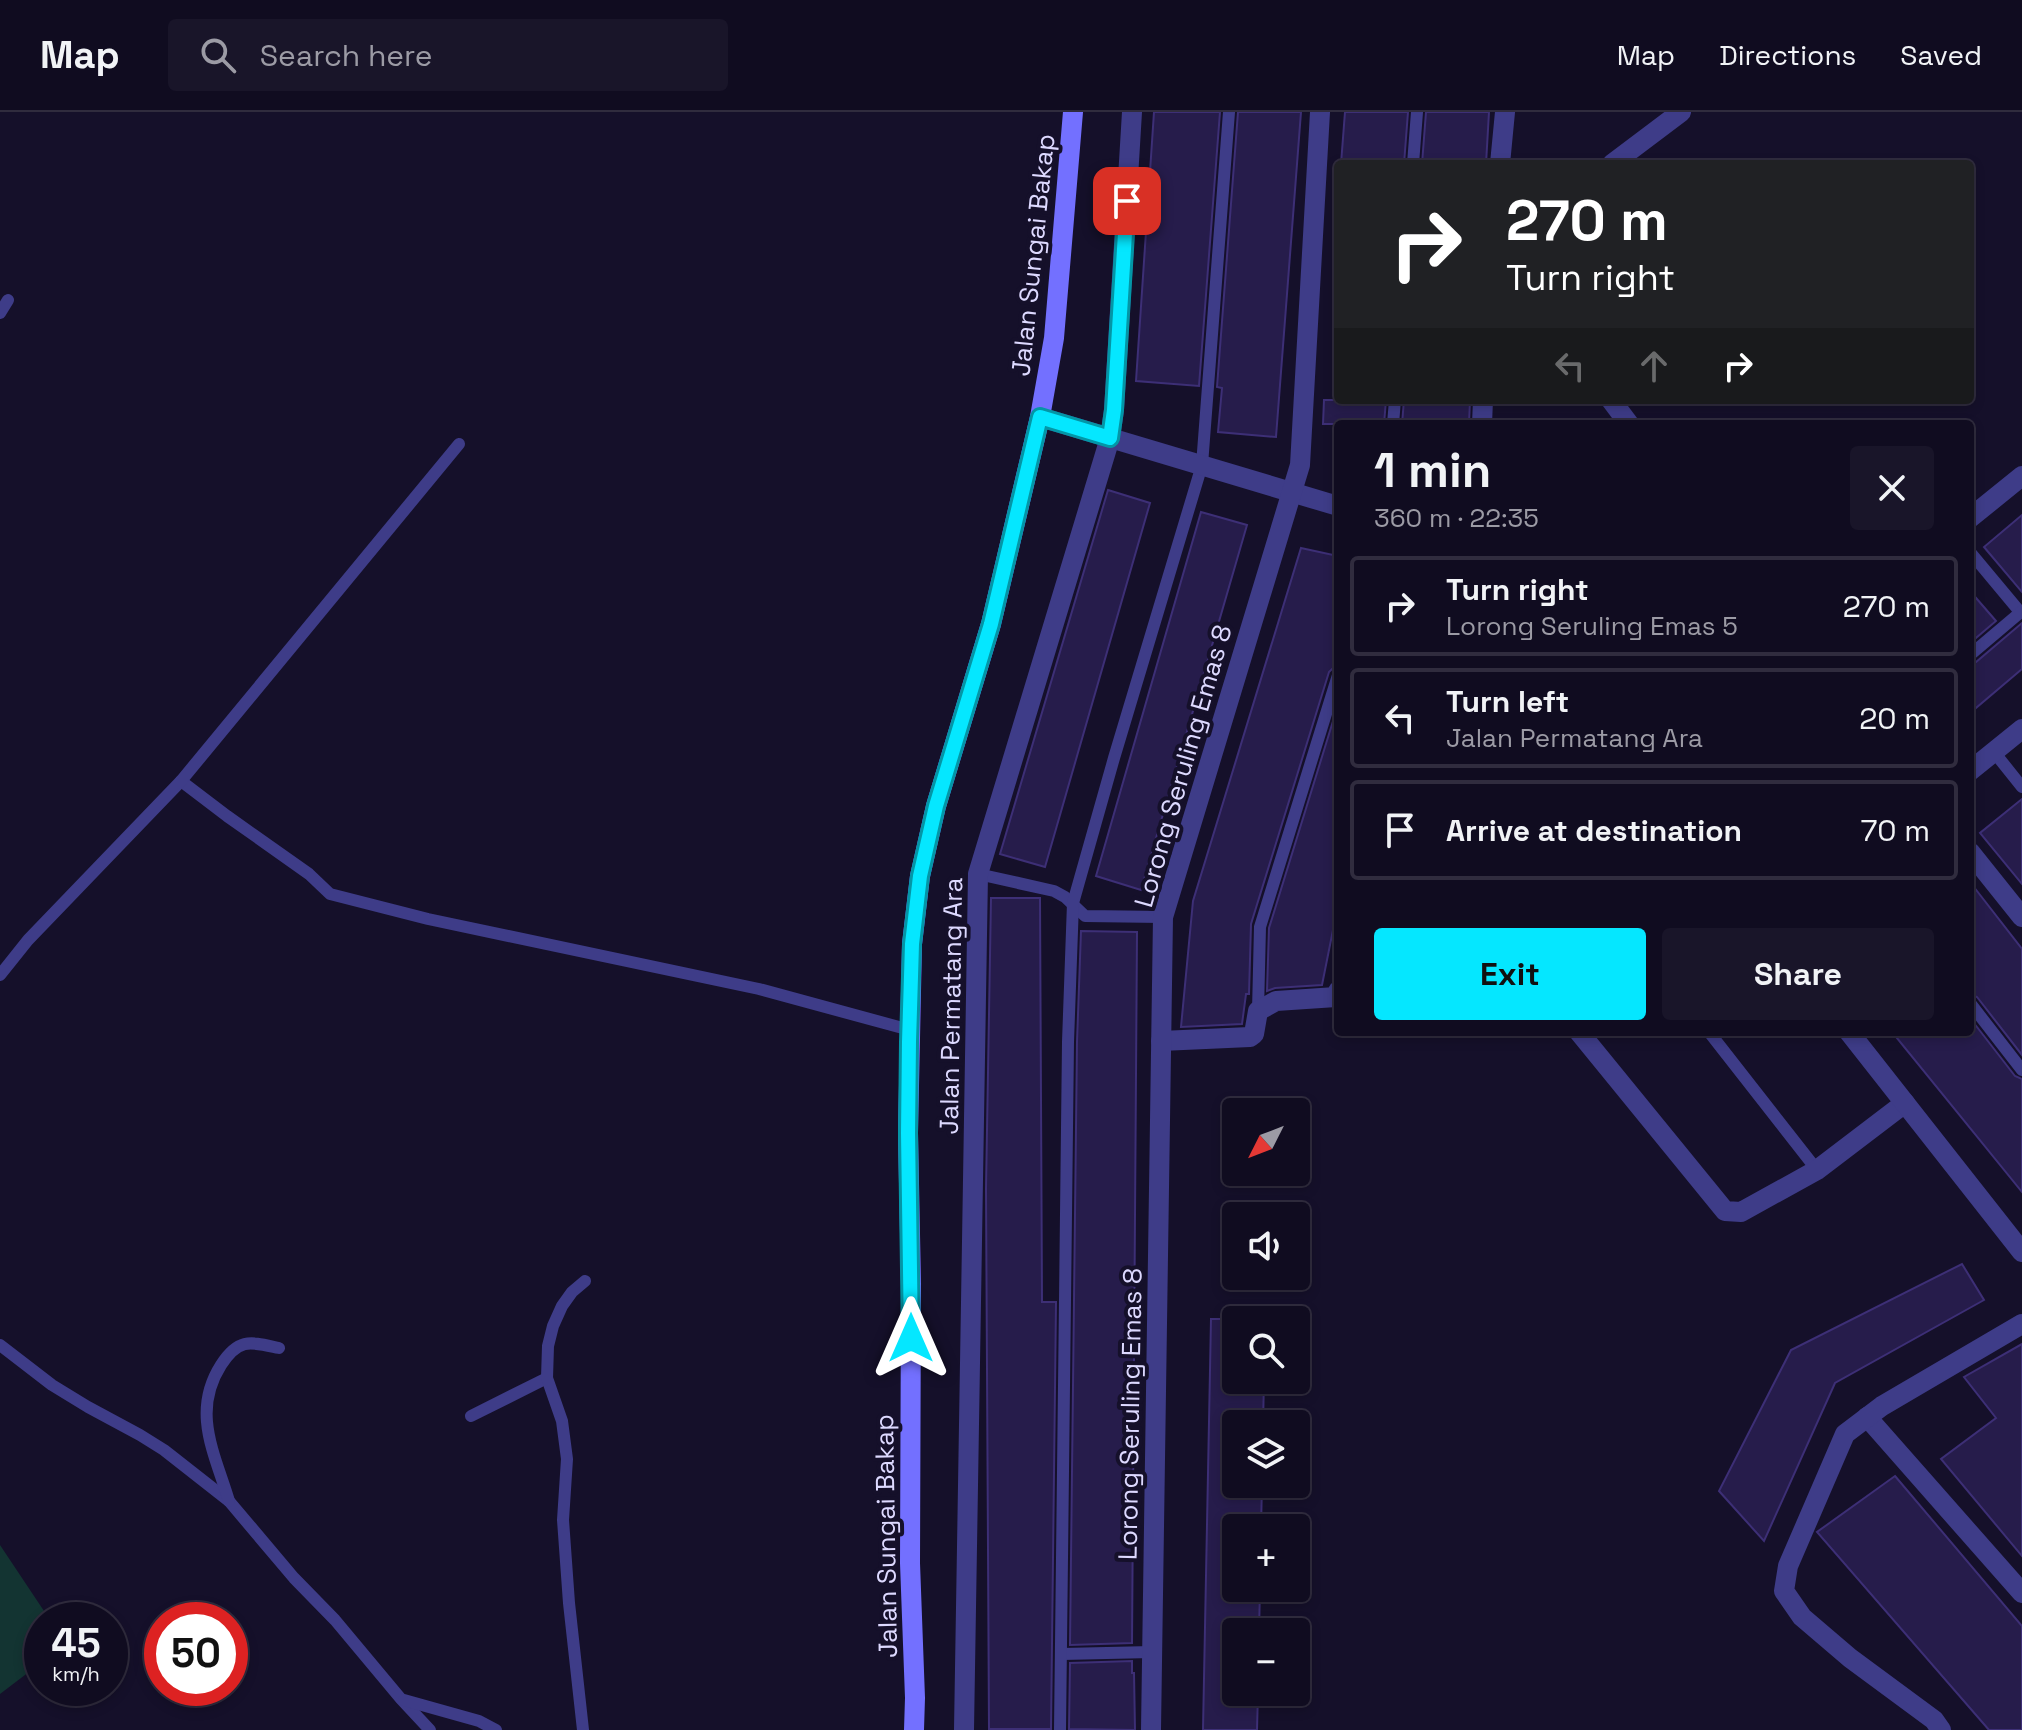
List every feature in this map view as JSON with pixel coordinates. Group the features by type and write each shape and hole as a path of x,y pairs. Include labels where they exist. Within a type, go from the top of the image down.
{"main road":[{"name":"Jalan Sungai Bakap","path":"914,1730 908,1133 912,944 920,876 936,806 991,624 1040,417 1054,338 1073,112"}],"street":[{"name":"Jalan Permatang Ara","path":"964,1730 978,874 1110,438 1132,112"},
{"name":"Lorong Seruling Emas 8","path":"1151,1730 1163,917 1300,465 1320,112"},
{"path":"1500,160 1505,112"},
{"path":"1617,160 1681,112"},
{"path":"1040,417 1334,505"},
{"path":"1974,515 2022,476"},
{"path":"1974,768 2022,729"},
{"path":"1974,857 2022,917"},
{"path":"1161,1041 1250,1037 1254,1034 1258,1011 1276,1001 1334,997"},
{"path":"1582,1036 1725,1211 1741,1212 1817,1170 1905,1103"},
{"path":"1852,1036 2022,1252"},
{"path":"1941,1730 1934,1720 1850,1658 1802,1617 1784,1591 1788,1566 1845,1434 1867,1417 2022,1324"},
{"path":"1867,1417 2022,1593"}],"lane":[{"path":"1060,1730 1068,1042 1073,903 1202,465 1229,112"},
{"path":"1413,160 1417,112"},
{"path":"0,313 8,300"},
{"path":"0,975 28,940 181,781 459,444"},
{"path":"1974,557 2021,612 1974,652"},
{"path":"1258,1011 1260,927 1334,688"},
{"path":"1994,752 2022,787"},
{"path":"181,781 309,874 330,894 428,919 759,989 910,1030"},
{"path":"978,874 1054,891 1073,903 1085,916 1163,917"},
{"path":"1974,1008 2022,1070"},
{"path":"1712,1036 1817,1170"},
{"path":"583,1730 563,1520 567,1459 562,1421 547,1378 548,1346 553,1326 562,1306 585,1281"},
{"path":"229,1501 209,1437 206,1409 212,1380 225,1359 239,1345 254,1342 279,1348"},
{"path":"0,1345 52,1385 164,1450 229,1501 430,1730"},
{"path":"471,1416 547,1378"},
{"path":"1062,1654 1152,1652"},
{"path":"401,1699 479,1721 496,1730"}],"green space":[{"path":"0,1545 38,1602 24,1602 24,1676 0,1694"}],"building":[{"path":"1154,112 1220,112 1199,386 1136,381"},
{"path":"1238,112 1301,112 1276,437 1218,432 1222,388 1217,387"},
{"path":"1345,112 1408,112 1404,160 1341,160"},
{"path":"1426,112 1489,112 1486,160 1422,160"},
{"path":"1324,400 1334,400 1334,404 1386,404 1384,420 1334,420 1334,424 1323,424"},
{"path":"1404,404 1470,404 1469,420 1402,420"},
{"path":"1108,490 1150,503 1045,867 1000,854"},
{"path":"1201,512 1247,525 1141,890 1096,876"},
{"path":"2022,515 2022,592 1984,547"},
{"path":"1301,548 1334,555 1334,668 1329,672 1251,924 1249,994 1246,994 1242,1024 1181,1027 1193,901"},
{"path":"1974,596 1996,621 1974,640"},
{"path":"2022,623 2022,669 1974,710 1976,662"},
{"path":"1334,718 1334,925 1322,985 1267,991 1269,928"},
{"path":"2022,799 2022,884 1980,833"},
{"path":"1974,887 2022,949 2022,1055 1974,996"},
{"path":"991,898 1040,898 1042,1302 1056,1302 1051,1729 989,1729 986,1189"},
{"path":"1081,931 1137,932 1132,1643 1070,1645 1077,1042"},
{"path":"1974,1023 2015,1076 2022,1079 2022,1192 1895,1036 1974,1036"},
{"path":"1962,1264 1984,1300 1835,1383 1764,1541 1719,1491 1791,1350"},
{"path":"1211,1319 1222,1319 1222,1394 1264,1394 1263,1410 1222,1410 1222,1498 1262,1498 1261,1514 1222,1514 1222,1602 1260,1602 1259,1618 1222,1618 1222,1706 1258,1706 1257,1730 1203,1730"},
{"path":"2022,1344 2022,1556 1941,1459 1996,1418 1964,1377"},
{"path":"1895,1476 2022,1626 2022,1730 1989,1730 1817,1532"},
{"path":"1132,1661 1135,1730 1069,1729 1070,1663"}],"route":[{"path":"911,1338 909,1042 912,944 920,876 936,806 991,624 1040,417 1110,438 1127,201"}]}
